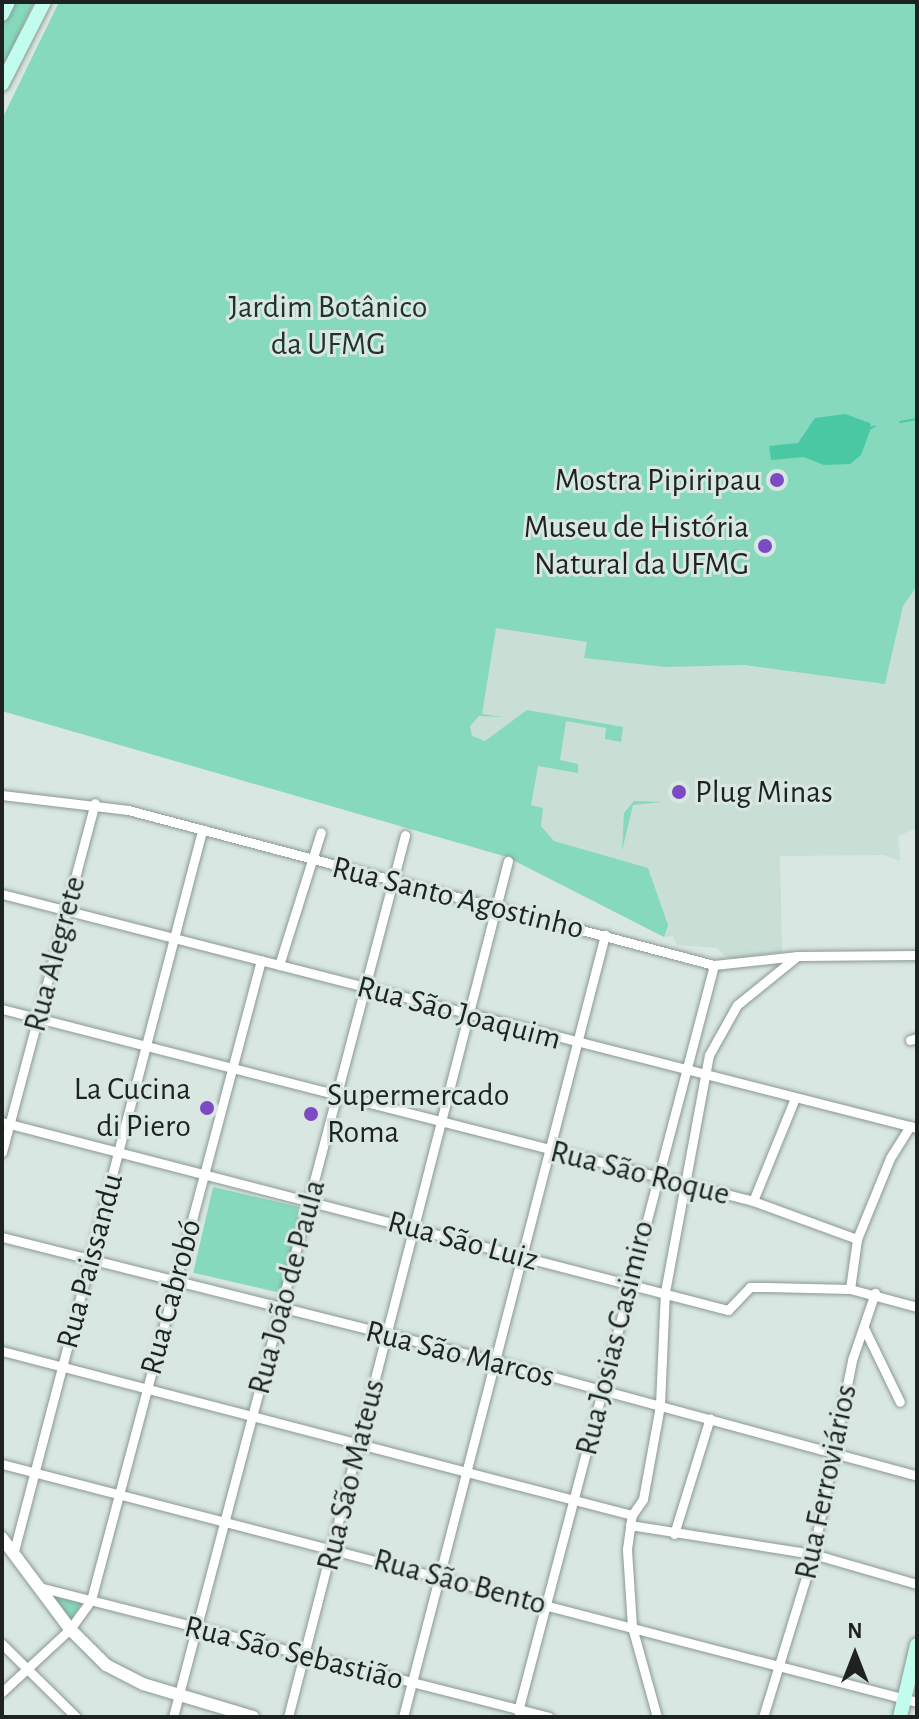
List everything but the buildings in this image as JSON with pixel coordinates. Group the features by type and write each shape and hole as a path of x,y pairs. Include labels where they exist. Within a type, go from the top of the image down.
{"main road":[{"path":"2,14 8,2"},
{"path":"34,20 37,2"},
{"path":"2,84 44,2"},
{"path":"903,1717 910,1700 917,1645"}],"street":[{"name":"Rua Santo Agostinho","path":"2,795 95,803 714,965 798,956 917,955"},
{"name":"Rua Alegrete","path":"2,1152 5,1122 95,803"},
{"name":"Rua Paissandu","path":"14,1551 202,831"},
{"path":"279,965 308,861 321,832"},
{"name":"Rua João de Paula","path":"173,1717 199,1628 405,835"},
{"name":"Rua São Mateus","path":"288,1717 471,1015 508,861"},
{"name":"Rua São Joaquim","path":"2,894 913,1127"},
{"path":"403,1717 464,1470 605,935"},
{"path":"657,1717 632,1627 627,1575 631,1520 643,1499 660,1405 665,1292 706,1076 720,1028 737,1005 798,956"},
{"name":"Rua Cabrobó","path":"2,1692 70,1629 91,1600 261,960"},
{"name":"Rua Josias Casimiro","path":"518,1711 714,965"},
{"name":"Rua São Roque","path":"2,1009 753,1201 857,1239"},
{"path":"753,1201 795,1098"},
{"name":"Rua São Luiz","path":"5,1122 728,1310 750,1287 850,1289 875,1293 917,1307"},
{"path":"850,1289 857,1239 890,1158 913,1127"},
{"name":"Rua São Marcos","path":"2,1237 282,1310 495,1361 917,1476"},
{"name":"Rua Ferroviários","path":"763,1717 813,1554 833,1451 875,1293"},
{"path":"864,1328 900,1402"},
{"path":"2,1351 574,1499 674,1534 813,1554 917,1584"},
{"path":"674,1534 710,1418"},
{"name":"Rua São Bento","path":"2,1464 910,1700"},
{"path":"2,1538 70,1629 106,1665 143,1684 253,1717"},
{"name":"Rua São Sebastião","path":"39,1587 549,1717"},
{"path":"2,1644 76,1717"}],"shaded area":[{"path":"845,414 870,423 871,428 861,455 850,464 824,465 804,457 771,460 769,446 798,443 815,418"},
{"name":"Plug Minas","path":"917,586 917,828 898,836 900,861 884,855 780,856 782,952 728,959 717,948 677,945 673,936 664,937 507,857 457,786 470,619 717,662 885,683 903,606"}],"green space":[{"path":"12,2 34,2 2,70 2,21"},
{"name":"Jardim Botânico da UFMG","path":"59,2 915,2 917,586 903,606 885,684 743,665 665,667 584,658 587,642 496,628 482,714 503,717 479,716 470,726 472,736 485,741 527,710 623,727 621,742 605,739 606,728 566,721 560,760 578,764 578,773 538,766 531,805 543,808 541,826 554,841 648,868 668,925 664,937 507,857 2,711 2,119"},
{"path":"634,801 662,802 633,805 622,851 624,813"},
{"path":"213,1187 305,1208 285,1294 193,1273"},
{"path":"51,1594 83,1602 70,1621 55,1599"}],"waterway":[{"path":"900,422 917,419"},
{"path":"871,428 875,426"}],"place":[{"name":"Mostra Pipiripau","path":"777,480"},
{"name":"Museu de História Natural da UFMG","path":"765,546"},
{"name":"Plug Minas","path":"679,792"},
{"name":"La Cucina di Piero","path":"207,1108"},
{"name":"Supermercado Roma","path":"311,1114"}]}
